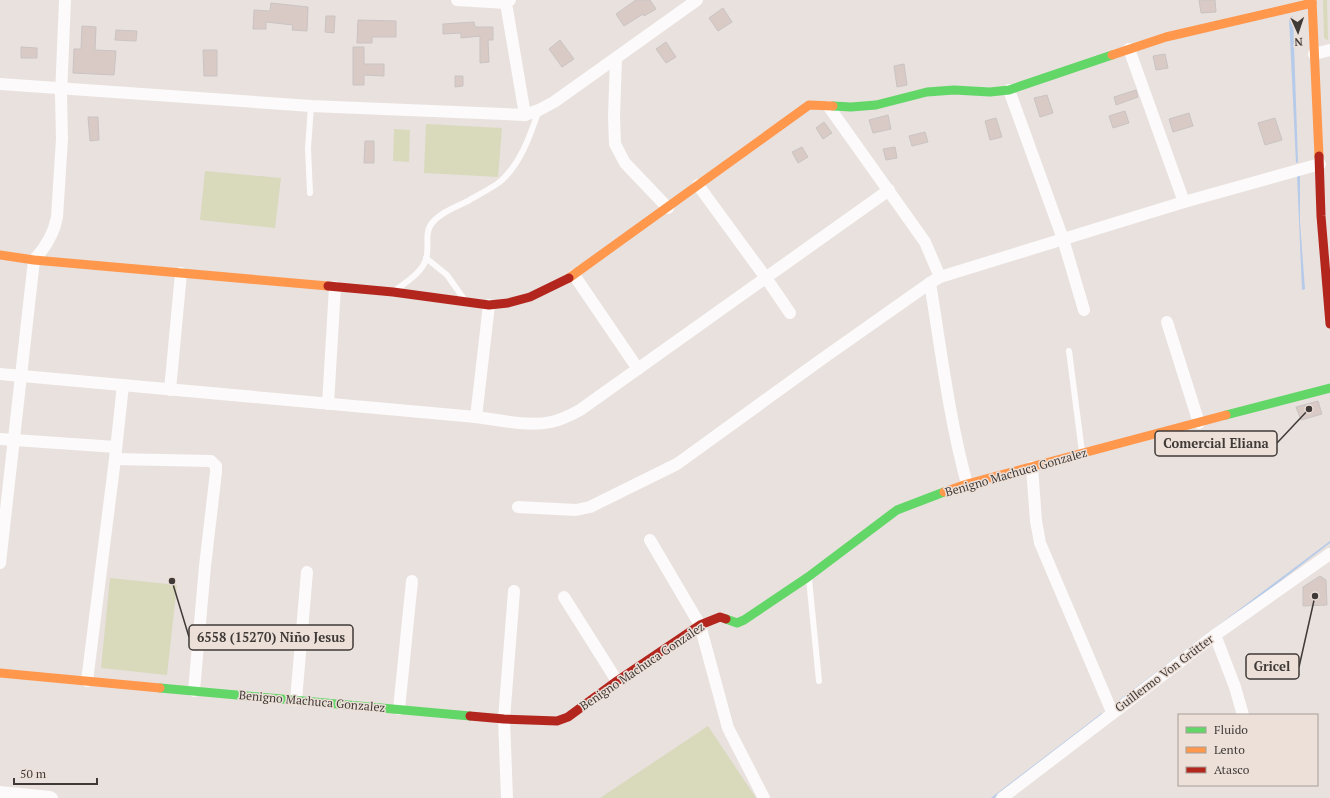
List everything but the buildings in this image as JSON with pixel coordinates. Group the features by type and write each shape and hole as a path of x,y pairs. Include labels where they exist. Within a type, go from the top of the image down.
{"street":[{"path":"0,563 34,260 45,249 55,228 57,217 62,139 65,0"},
{"path":"457,0 508,2 525,115"},
{"path":"0,84 311,106 525,115 554,102 697,0"},
{"path":"0,255 34,260 181,274 393,292 488,305 508,303 530,297 574,275 809,106 824,105 829,107 851,107 876,105 927,92 954,90 990,92 1010,90 1166,37 1312,2 1320,164 1325,191 1326,287 1330,324"},
{"path":"1129,49 1184,202"},
{"path":"1314,54 1330,50"},
{"path":"616,58 614,117 615,144 625,163 668,208"},
{"path":"1010,90 1062,239 1084,310"},
{"path":"829,107 925,242 935,280 951,416 967,484"},
{"path":"518,507 576,510 590,507 678,464 822,359 935,280 1184,202 1320,164"},
{"path":"698,185 790,313"},
{"path":"0,374 534,423 552,422 570,416 580,410 889,190"},
{"path":"170,390 181,274"},
{"path":"574,275 638,369"},
{"path":"328,404 335,287"},
{"path":"476,417 488,305"},
{"path":"1167,322 1199,423"},
{"path":"87,681 116,453 123,385"},
{"name":"Benigno Machuca Gonzalez","path":"0,673 399,710 504,719 557,721 568,717 617,681 700,625 720,617 734,622 740,622 808,577 897,510 967,484 1330,388"},
{"path":"0,439 116,453 211,461 216,466 205,566 194,691"},
{"path":"1032,467 1036,521 1040,542 1112,712"},
{"path":"650,540 700,625 728,728 764,798"},
{"name":"Guillermo Von Grütter","path":"1002,798 1112,712 1215,635 1330,554"},
{"path":"296,700 308,572"},
{"path":"399,710 412,581"},
{"path":"507,798 504,719 514,591"},
{"path":"564,597 617,681"},
{"path":"1215,635 1235,688 1243,714"},
{"path":"0,792 52,798"}],"lane":[{"path":"310,193 308,148 311,106"},
{"path":"393,292 419,271 426,261 428,231 434,220 501,181 518,161 527,144 539,110"},
{"path":"426,258 447,275 466,302"},
{"path":"1069,351 1082,453"},
{"path":"808,577 819,681"}],"green space":[{"path":"1323,0 1327,0 1328,40 1324,37"},
{"path":"426,124 502,128 498,177 424,173"},
{"path":"394,129 410,130 409,162 393,161"},
{"path":"205,171 281,178 275,228 200,220"},
{"path":"110,578 177,585 167,675 101,668"},
{"path":"708,726 756,798 600,798"}],"water":[{"path":"1293,16 1298,162 1296,163 1289,17"},
{"path":"1297,175 1300,176 1300,222 1305,289 1302,290"},
{"path":"1330,541 1330,543 1211,634 1115,705 1114,704"},
{"path":"1102,713 1102,715 994,798 991,798"}],"traffic: fast":[{"path":"833,106 851,107 876,105 927,92 954,90 990,92 1009,90 1112,55"},
{"path":"1226,415 1330,388"},
{"path":"726,619 737,623 744,620 808,577 897,510 944,492"},
{"path":"160,688 470,716"}],"traffic: slow":[{"path":"1312,0 1319,156"},
{"path":"1112,55 1166,37 1312,3"},
{"path":"569,278 809,105 833,106"},
{"path":"0,255 34,260 328,286"},
{"path":"944,492 967,484 1226,415"},
{"path":"0,673 160,688"}],"traffic: jam":[{"path":"1319,156 1321,216 1330,324"},
{"path":"328,286 393,292 489,305 508,303 530,297 569,278"},
{"path":"470,716 557,721 568,717 617,681 700,625 720,617 726,619"}],"place":[{"name":"Comercial Eliana","path":"1309,409"},
{"name":"6558 (15270) Niño Jesus","path":"172,581"},
{"name":"Gricel","path":"1315,596"}]}
